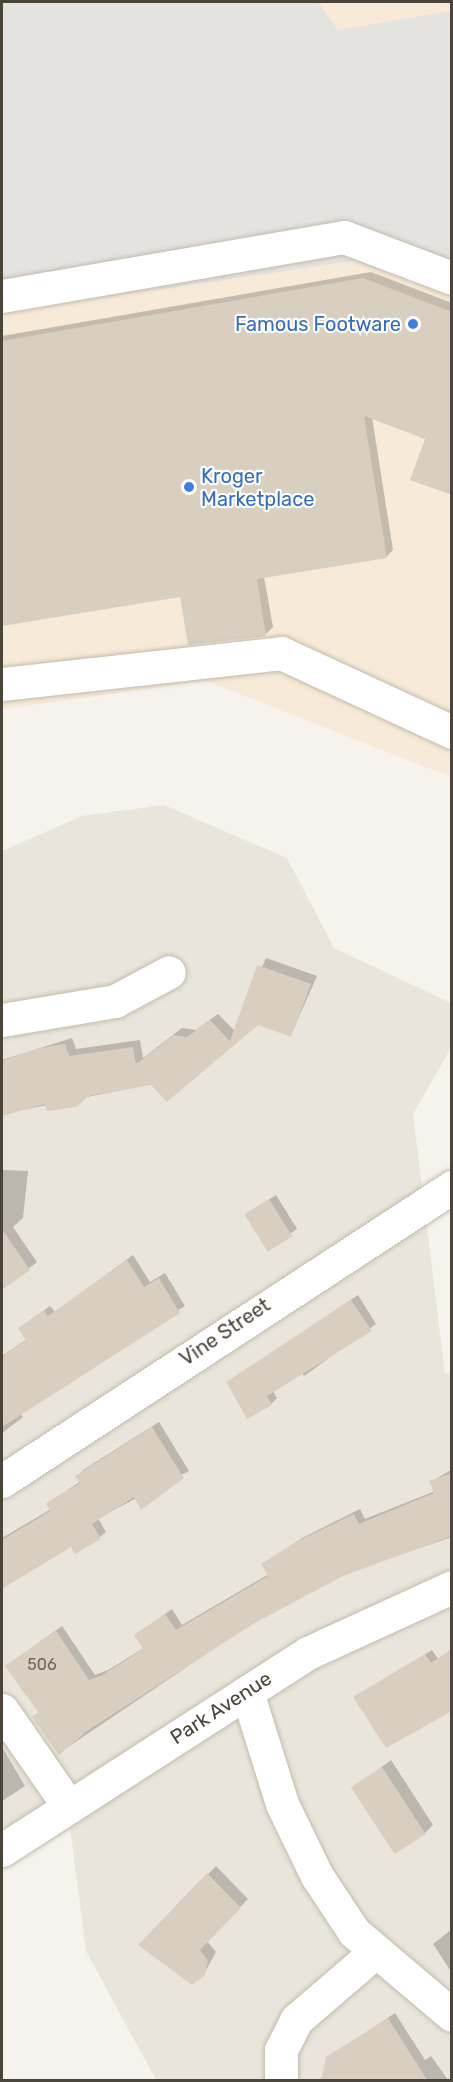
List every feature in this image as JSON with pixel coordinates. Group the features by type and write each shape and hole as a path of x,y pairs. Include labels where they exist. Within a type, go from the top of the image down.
{"street":[{"path":"2,297 344,237 452,278"},
{"path":"2,684 281,653 452,732"},
{"path":"2,1020 116,1001 169,972"},
{"name":"Vine Street","path":"2,1481 452,1186"},
{"name":"Park Avenue","path":"2,1850 67,1804 308,1653 452,1587"},
{"path":"247,1692 282,1804 317,1876 354,1932 452,2015"},
{"path":"2,1710 67,1804"},
{"path":"281,2080 281,2050 296,2020 375,1952"}],"shaded area":[{"path":"2,2 451,2 451,777 206,681 2,709"},
{"path":"318,2 338,30 451,11 451,295 355,261 2,312 2,3"},
{"path":"164,805 287,858 334,948 451,1003 451,1048 413,1114 445,1374 452,1371 451,2080 156,2080 86,1951 67,1804 2,1850 2,851 82,816"}],"building":[{"name":"Kroger Marketplace","path":"363,278 452,312 452,495 410,480 425,439 364,416 387,558 257,579 266,636 188,645 180,597 2,626 2,341"},
{"path":"257,965 311,984 291,1037 258,1025 167,1102 151,1085 88,1096 77,1107 47,1111 45,1104 2,1116 2,1061 36,1049 65,1044 69,1056 133,1047 136,1064 174,1035 187,1037 210,1020 230,1041"},
{"path":"269,1199 292,1236 268,1252 244,1214"},
{"path":"2,1229 30,1270 2,1290"},
{"path":"127,1260 144,1287 159,1278 180,1313 2,1427 2,1357 26,1340 18,1328 44,1310 48,1316"},
{"path":"351,1300 372,1331 267,1396 272,1405 247,1419 226,1382"},
{"path":"152,1427 184,1478 141,1510 134,1497 92,1524 101,1539 75,1554 71,1547 2,1589 2,1540 50,1511 46,1503 80,1483 75,1476"},
{"path":"452,1473 452,1536 343,1576 253,1624 87,1731 59,1755 32,1717 38,1712 5,1666 56,1631 89,1680 101,1676 143,1649 134,1635 165,1614 176,1630 268,1576 261,1564 296,1542 354,1514 359,1524 434,1493 429,1481"},
{"path":"452,1649 452,1711 386,1748 353,1697 425,1654 431,1663"},
{"path":"382,1767 426,1834 395,1854 351,1787"},
{"path":"207,1873 241,1908 200,1950 208,1961 205,1975 192,1985 138,1945"},
{"path":"388,2018 427,2080 321,2080 326,2057"}],"place":[{"name":"Famous Footware","path":"413,324"},
{"name":"Kroger Marketplace","path":"189,487"}]}
